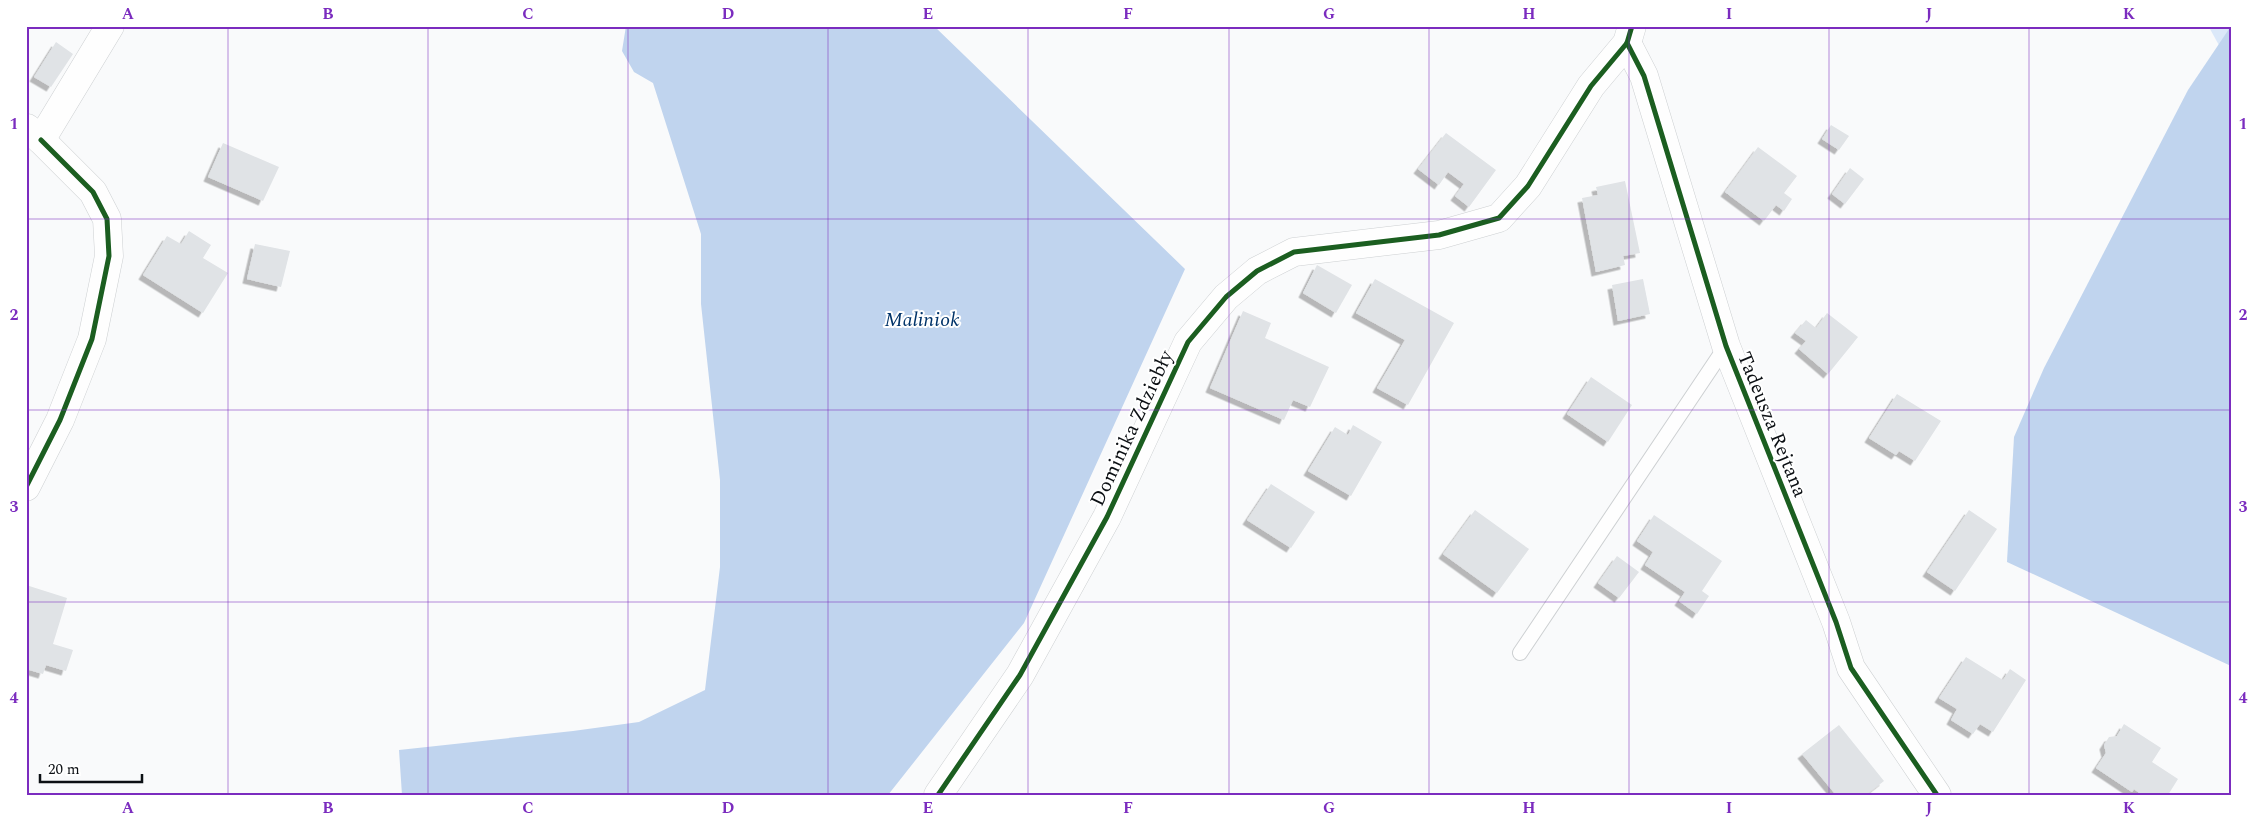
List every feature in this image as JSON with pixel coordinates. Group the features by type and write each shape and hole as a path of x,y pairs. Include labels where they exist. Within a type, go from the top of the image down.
{"street":[{"path":"26,487 60,420 92,339 109,256 107,219 93,192 33,133 110,26"},
{"name":"Tadeusza Rejtana","path":"1630,35 1726,346 1836,622 1851,668 1937,795"},
{"name":"Dominika Zdziebły","path":"938,795 1020,676 1107,517 1188,342 1226,297 1257,272 1294,252 1439,235 1499,218 1528,186 1591,86 1630,35"}],"lane":[{"path":"1520,653 1726,346"}],"shaded area":[{"path":"2209,26 2231,26 2231,67 2210,29"}],"green space":[{"name":"Maliniok","path":"626,26 934,26 1185,269 1024,623 888,795 402,795 399,750 639,722 705,690 720,567 720,480 701,304 701,234 653,83 634,72 622,51"},
{"path":"2231,26 2231,666 2007,562 2014,437 2044,368 2188,90"}],"building":[{"path":"56,42 73,54 51,87 34,77"},
{"path":"1831,125 1849,136 1839,150 1822,139"},
{"path":"1446,133 1496,170 1469,207 1455,196 1464,184 1448,172 1439,185 1418,169"},
{"path":"223,143 279,167 263,201 208,177"},
{"path":"1758,147 1797,176 1784,193 1792,199 1784,211 1776,205 1764,221 1725,192"},
{"path":"1850,168 1864,179 1845,204 1832,194"},
{"path":"1625,181 1640,253 1623,256 1625,265 1596,272 1582,198 1598,195 1596,187"},
{"path":"189,231 211,245 203,258 228,273 203,313 143,275 167,236 181,244"},
{"path":"255,244 290,251 281,287 247,279"},
{"path":"1317,265 1352,285 1336,313 1303,293"},
{"path":"1375,279 1454,323 1408,405 1377,388 1405,340 1356,313"},
{"path":"1643,279 1650,314 1618,321 1612,285"},
{"path":"1243,311 1271,323 1265,338 1329,367 1310,407 1293,400 1284,420 1210,388"},
{"path":"1827,313 1858,337 1828,374 1799,349 1806,341 1795,333 1806,320 1816,328"},
{"path":"1591,377 1632,405 1608,442 1567,414"},
{"path":"1897,394 1941,421 1915,461 1899,451 1896,455 1869,438"},
{"path":"1353,425 1382,442 1351,496 1308,471 1335,427 1348,435"},
{"path":"1271,484 1315,512 1291,548 1247,520"},
{"path":"1475,510 1529,549 1497,593 1443,554"},
{"path":"1969,510 1997,529 1955,591 1927,572"},
{"path":"1654,515 1722,561 1702,591 1709,596 1697,614 1679,601 1685,592 1645,565 1653,552 1637,541"},
{"path":"1617,556 1639,572 1619,598 1598,583"},
{"path":"26,585 67,598 53,644 73,650 66,671 46,665 43,674 26,669"},
{"path":"1966,657 2003,680 2010,669 2026,680 1993,732 1980,724 1973,734 1951,720 1957,709 1939,698"},
{"path":"2124,724 2161,748 2152,762 2178,779 2168,795 2142,795 2134,789 2132,792 2096,768 2106,753 2104,745 2109,737 2117,736"},
{"path":"1839,725 1884,781 1866,795 1836,795 1802,754"}],"cycle path":[{"path":"938,795 1020,675 1107,517 1188,342 1226,297 1257,271 1294,252 1439,235 1499,218 1528,186 1591,86 1627,43 1632,26"},
{"path":"1627,43 1644,76 1726,346 1836,622 1851,668 1937,795"},
{"path":"26,487 60,420 92,339 109,256 107,219 93,192 41,140"}]}
